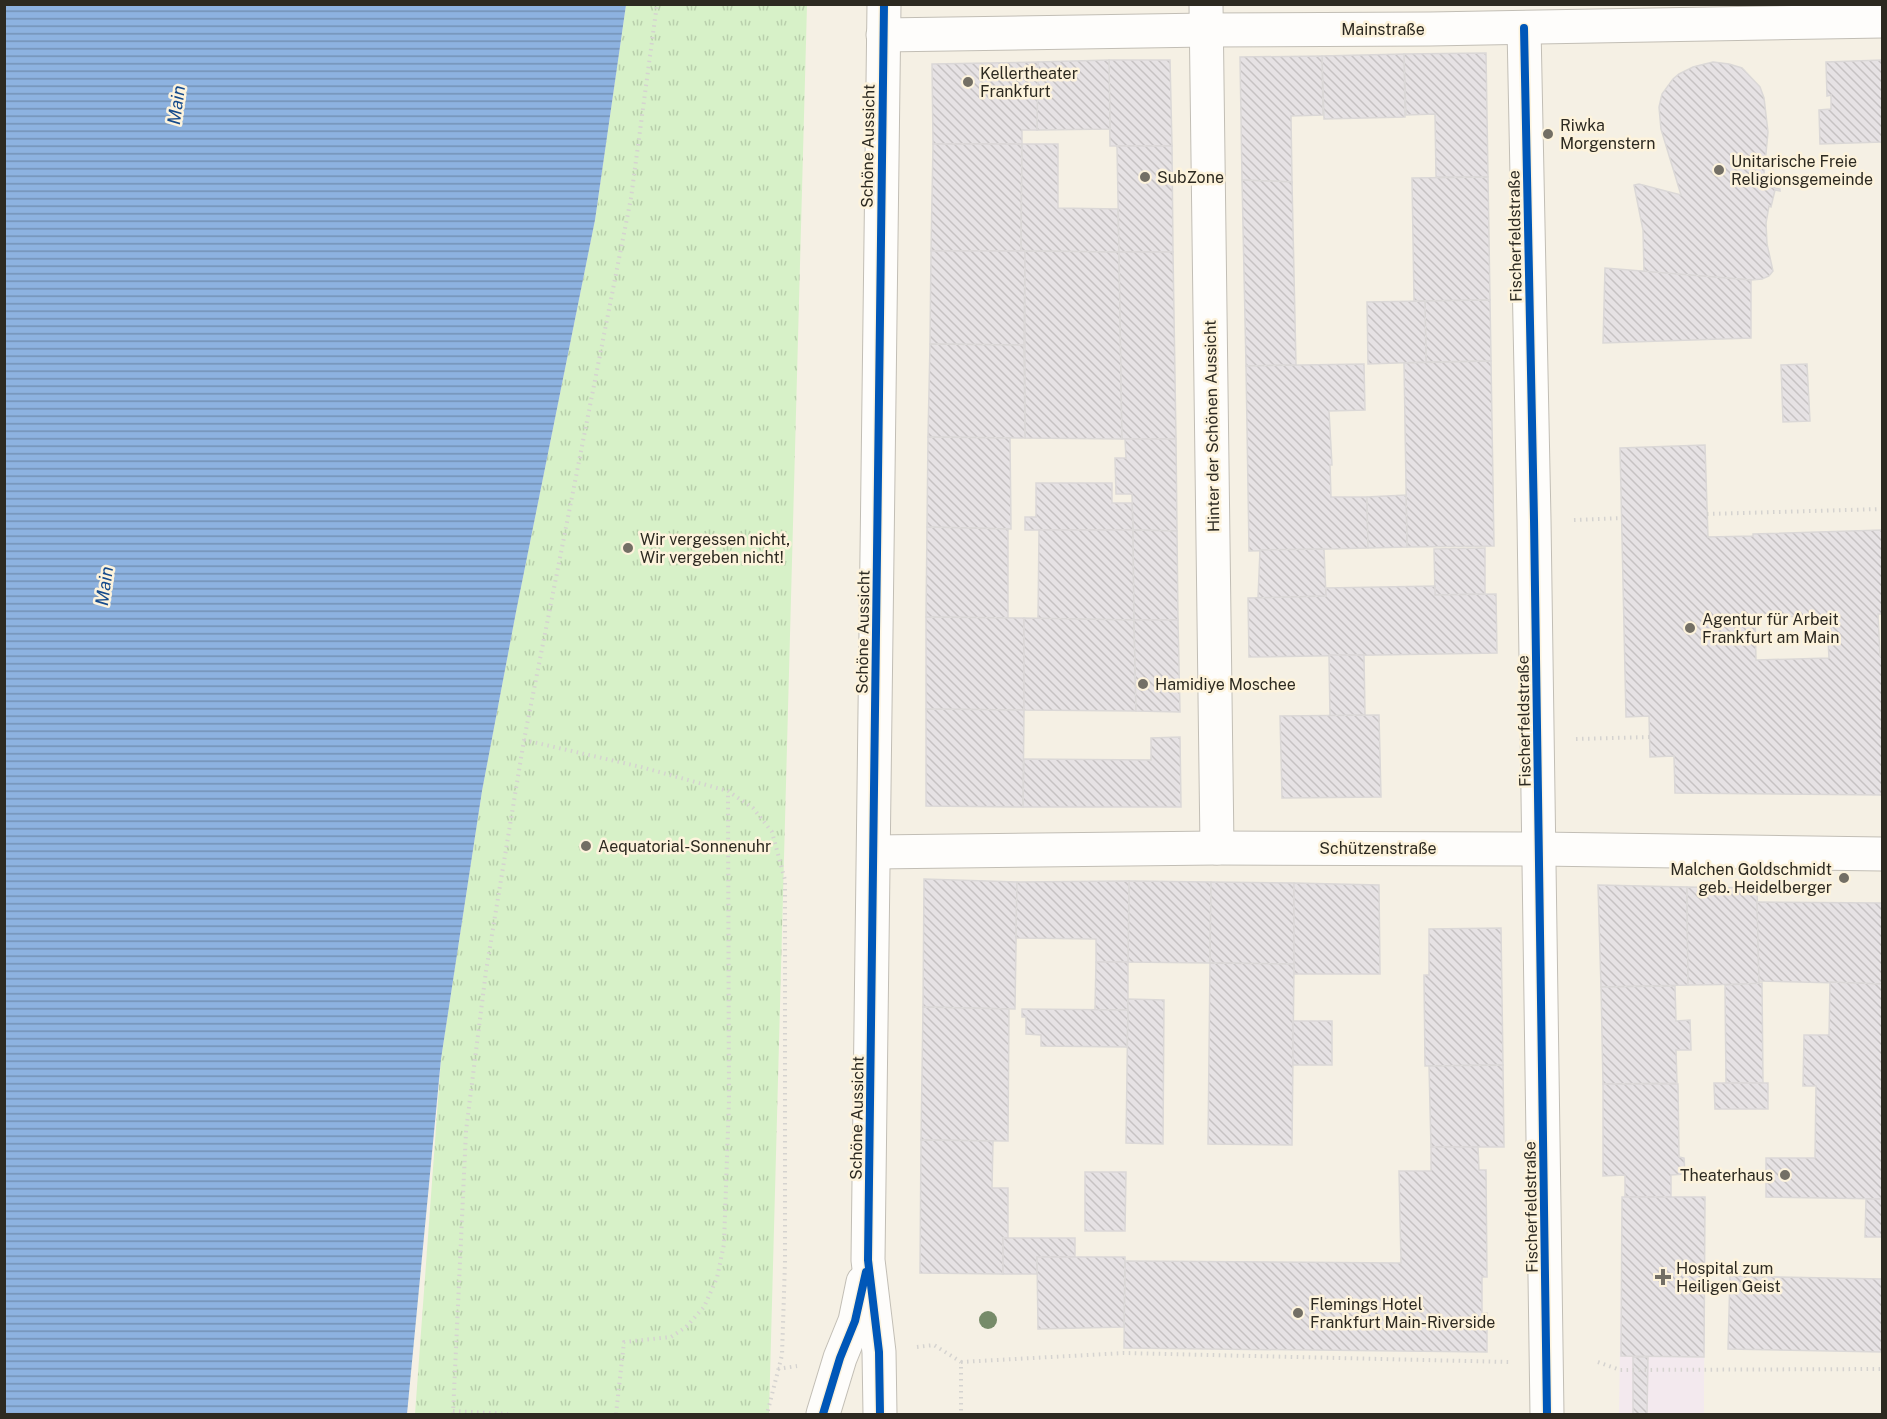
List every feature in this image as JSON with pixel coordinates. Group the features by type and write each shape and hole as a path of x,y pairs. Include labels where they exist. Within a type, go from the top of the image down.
{"street":[{"name":"Mainstraße","path":"883,20 1206,17 1524,28 1882,21"},
{"name":"Hinter der Schönen Aussicht","path":"1206,17 1217,848"},
{"name":"Schöne Aussicht","path":"880,1414 879,1352 868,1260 883,20"},
{"name":"Fischerfeldstraße","path":"1524,28 1538,739 1547,1414"},
{"name":"Schützenstraße","path":"874,852 1217,848 1539,849 1882,854"},
{"name":"Schöne Aussicht","path":"823,1414 840,1358 855,1321 868,1260"}],"path":[{"path":"508,1414 453,1413 466,1131 486,971 524,740 631,198 657,4"},
{"path":"1707,514 1882,509"},
{"path":"1590,519 1622,518"},
{"path":"1538,739 1650,737"},
{"path":"524,740 640,767 729,791 753,808 772,832 785,880 785,1263 782,1355 767,1414"},
{"path":"616,1414 624,1342 671,1337 686,1327 704,1307 717,1278 724,1244 729,1101 729,791"},
{"path":"924,1346 934,1344 961,1362 1124,1353 1513,1363"},
{"path":"961,1362 961,1414"},
{"path":"1598,1362 1620,1370 1882,1369"}],"shaded area":[{"name":"Hospital zum Heiligen Geist","path":"1622,1197 1705,1197 1704,1414 1619,1414"}],"green space":[{"path":"626,5 807,5 769,1414 415,1414 441,1059 482,791 595,220"}],"water":[{"name":"Main","path":"5,4 626,5 595,220 482,791 441,1059 407,1414 5,1414"}],"building":[{"path":"1486,53 1488,177 1436,177 1435,114 1406,115 1404,54"},
{"path":"1404,54 1405,117 1324,119 1322,56"},
{"path":"1322,56 1323,115 1291,116 1292,182 1242,180 1240,57"},
{"path":"1109,60 1170,60 1172,146 1110,146"},
{"path":"1109,60 1110,129 1037,130 1038,62"},
{"path":"1882,60 1882,142 1820,144 1819,110 1831,109 1831,95 1827,96 1826,62"},
{"path":"1038,62 1037,130 1022,130 1022,144 933,144 932,64"},
{"name":"Unitarische Freie Religionsgemeinde","path":"1713,62 1742,68 1760,87 1764,98 1768,132 1763,185 1780,189 1780,191 1775,190 1766,223 1767,244 1773,271 1762,279 1644,272 1643,230 1634,185 1639,184 1681,195 1661,129 1659,107 1662,94 1679,74 1693,67"},
{"path":"933,144 1022,144 1021,251 931,251"},
{"path":"1022,144 1058,144 1058,208 1118,209 1119,252 1021,251"},
{"name":"SubZone","path":"1117,146 1172,146 1173,252 1119,252"},
{"path":"1488,177 1490,300 1414,301 1412,178"},
{"path":"1242,180 1292,182 1296,365 1246,366"},
{"path":"931,251 1025,251 1024,345 930,344"},
{"path":"1025,251 1119,252 1122,439 1025,438"},
{"path":"1119,252 1173,252 1176,439 1122,439"},
{"path":"1605,268 1751,280 1751,338 1603,343"},
{"path":"1490,300 1491,361 1426,362 1425,301"},
{"path":"1425,301 1426,362 1368,364 1367,302"},
{"path":"930,344 1024,345 1025,438 928,437"},
{"path":"1491,361 1494,546 1407,547 1404,363"},
{"path":"1364,364 1365,410 1329,411 1332,465 1330,465 1331,497 1367,497 1368,548 1249,551 1246,366"},
{"path":"1807,364 1810,421 1783,422 1781,365"},
{"path":"928,437 1010,438 1011,529 927,527"},
{"path":"1125,439 1176,439 1177,531 1133,530 1132,494 1116,494 1115,458 1126,458"},
{"name":"Agentur für Arbeit Frankfurt am Main","path":"1705,445 1708,537 1882,530 1882,614 1878,614 1880,656 1882,657 1882,795 1675,793 1674,756 1650,757 1649,716 1626,717 1620,448","holes":["1831,616 1831,639 1828,639 1829,658 1756,660 1755,617"]},
{"path":"1036,483 1112,483 1112,503 1132,503 1133,530 1025,530 1025,517 1036,517"},
{"path":"1406,495 1407,547 1368,548 1367,497"},
{"path":"927,527 1008,529 1008,618 926,617"},
{"path":"1039,530 1133,530 1134,620 1038,619"},
{"path":"1133,530 1177,531 1178,620 1134,620"},
{"path":"1485,548 1485,594 1435,595 1434,549"},
{"path":"1324,549 1326,596 1258,598 1260,550"},
{"path":"1435,586 1435,595 1496,594 1497,653 1249,657 1248,598 1326,596 1326,588"},
{"path":"926,617 1024,618 1024,710 926,709"},
{"path":"1024,618 1134,620 1136,711 1024,710"},
{"path":"1134,620 1178,620 1180,712 1136,711"},
{"path":"1329,655 1364,655 1365,715 1330,716"},
{"path":"926,709 1024,710 1023,807 926,806"},
{"path":"1379,715 1381,797 1282,798 1280,716"},
{"path":"1180,737 1181,807 1023,807 1024,759 1151,760 1151,738"},
{"path":"924,879 1017,882 1015,1009 923,1007"},
{"path":"1129,881 1211,882 1210,963 1128,962"},
{"path":"1129,881 1128,962 1096,962 1096,939 1016,938 1017,882"},
{"path":"1211,882 1294,883 1294,964 1210,963"},
{"path":"1294,883 1379,885 1380,974 1294,974"},
{"path":"1598,885 1687,887 1688,985 1601,987"},
{"path":"1687,887 1757,888 1759,984 1688,985"},
{"path":"1757,902 1882,903 1882,984 1759,981"},
{"path":"1501,928 1503,1065 1425,1066 1424,975 1429,975 1429,929"},
{"path":"1096,962 1128,962 1128,1010 1095,1010"},
{"path":"1210,963 1294,964 1292,1145 1208,1144"},
{"path":"1830,982 1882,984 1882,1199 1766,1197 1766,1158 1815,1158 1816,1086 1803,1086 1804,1035 1829,1035"},
{"path":"1762,983 1763,1083 1726,1083 1725,985"},
{"path":"1675,986 1676,1021 1690,1020 1691,1050 1676,1050 1677,1083 1603,1084 1601,987"},
{"path":"1128,999 1164,1000 1163,1144 1126,1143"},
{"path":"923,1007 1009,1009 1008,1141 921,1140"},
{"path":"1022,1009 1128,1010 1127,1047 1041,1046 1041,1035 1026,1034 1026,1017 1022,1017"},
{"path":"1293,1021 1332,1021 1332,1065 1293,1065"},
{"path":"1503,1065 1504,1147 1431,1147 1429,1066"},
{"path":"1714,1083 1768,1083 1768,1109 1715,1109"},
{"path":"1603,1084 1678,1084 1679,1157 1684,1158 1685,1174 1671,1175 1671,1197 1625,1197 1625,1175 1603,1176"},
{"path":"921,1140 993,1141 992,1188 1008,1188 1008,1238 1003,1238 1003,1274 920,1273"},
{"path":"1431,1147 1478,1147 1479,1170 1486,1170 1487,1277 1482,1277 1482,1313 1487,1313 1487,1352 1124,1348 1125,1261 1401,1263 1399,1171 1431,1171"},
{"path":"1085,1172 1126,1172 1125,1231 1085,1231"},
{"name":"Hospital zum Heiligen Geist","path":"1622,1197 1705,1197 1704,1357 1621,1356"},
{"path":"1866,1199 1882,1199 1882,1237 1865,1237"},
{"path":"1003,1238 1075,1238 1075,1257 1037,1257 1037,1274 1003,1274"},
{"path":"1037,1257 1125,1257 1124,1327 1038,1329"},
{"path":"1730,1276 1882,1279 1882,1352 1728,1349"},
{"path":"1633,1357 1648,1357 1647,1414 1633,1414"}],"cycle path":[{"path":"880,1414 879,1352 868,1260 884,4"},
{"path":"1524,28 1534,520 1547,1414"},
{"path":"823,1414 840,1358 855,1321 866,1272"}],"place":[{"name":"Kellertheater Frankfurt","path":"968,82"},
{"name":"Riwka Morgenstern","path":"1548,134"},
{"name":"Unitarische Freie Religionsgemeinde","path":"1719,170"},
{"name":"SubZone","path":"1145,177"},
{"name":"Wir vergessen nicht, Wir vergeben nicht!","path":"628,548"},
{"name":"Agentur für Arbeit Frankfurt am Main","path":"1690,628"},
{"name":"Hamidiye Moschee","path":"1143,684"},
{"name":"Aequatorial-Sonnenuhr","path":"586,846"},
{"name":"Malchen Goldschmidt geb. Heidelberger","path":"1844,878"},
{"name":"Theaterhaus","path":"1785,1175"},
{"name":"Hospital zum Heiligen Geist","path":"1663,1277"},
{"name":"Flemings Hotel Frankfurt Main-Riverside","path":"1298,1313"}]}
